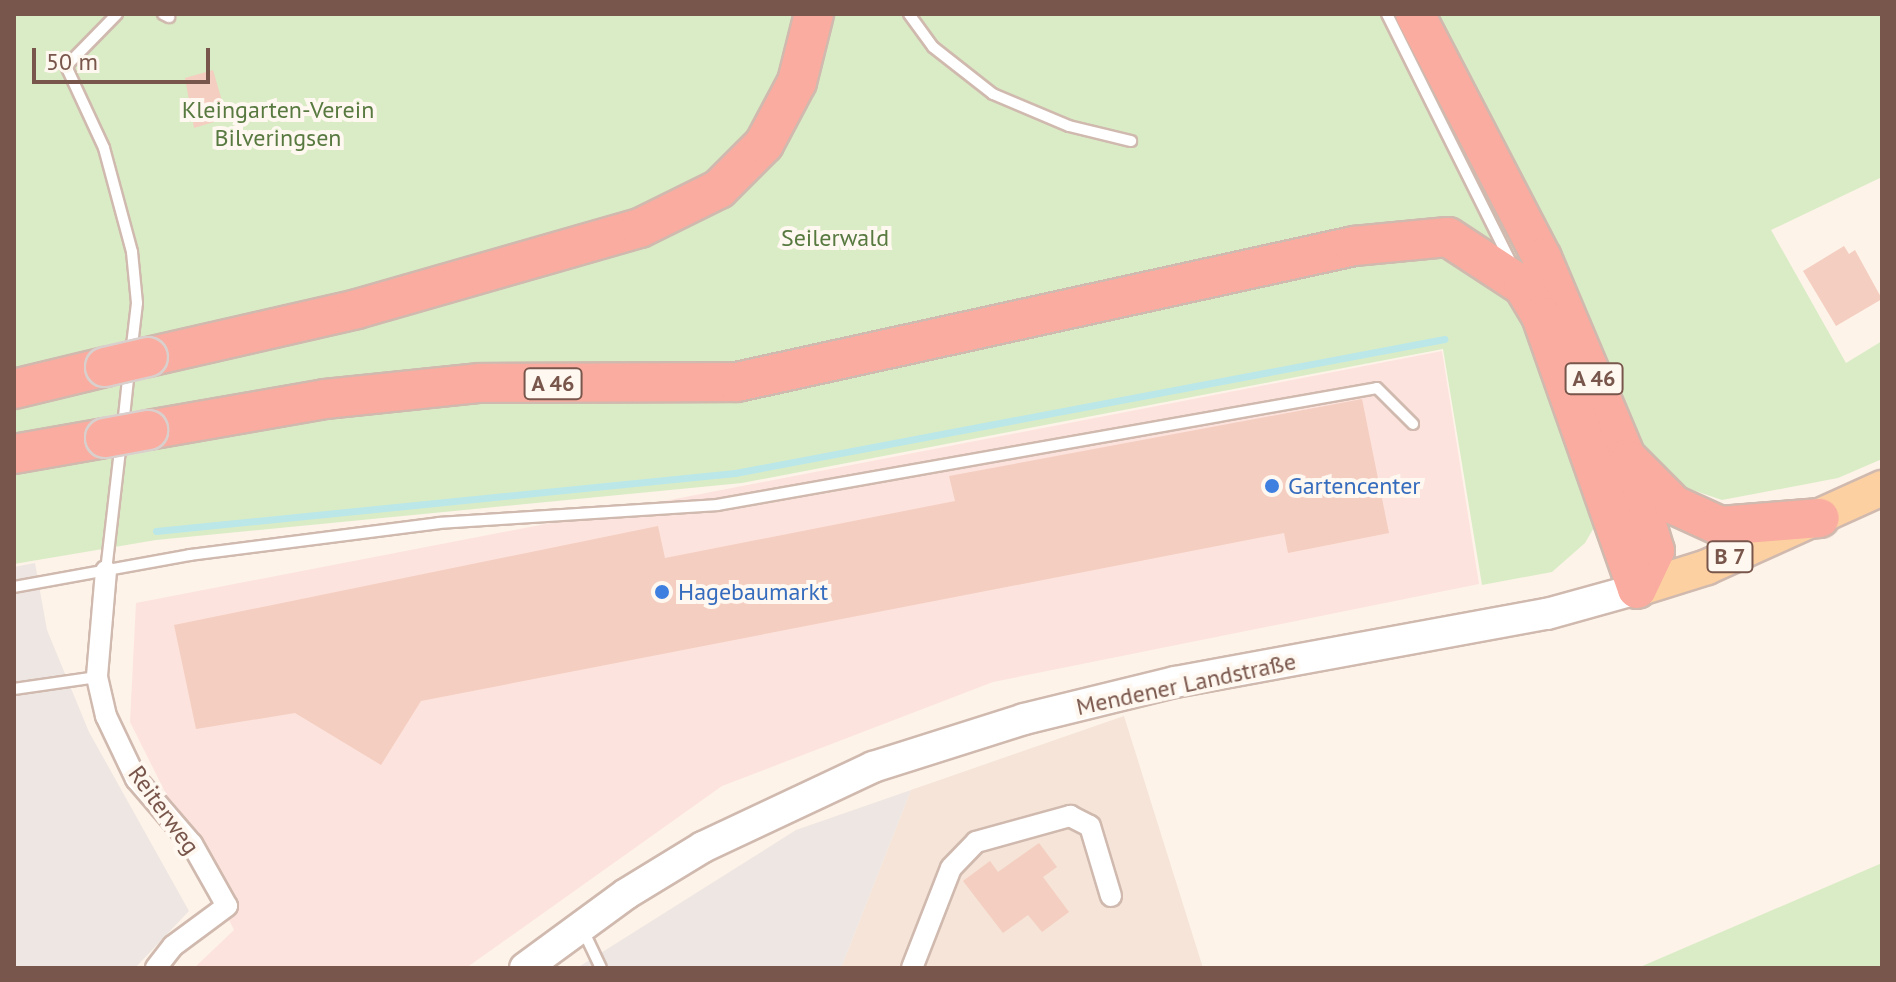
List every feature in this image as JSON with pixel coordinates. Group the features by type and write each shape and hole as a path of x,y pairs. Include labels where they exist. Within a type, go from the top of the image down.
{"highway":[{"path":"14,389 357,309 640,228 719,189 764,144 797,82 814,14"},
{"name":"A 46","path":"1415,14 1486,180 1627,459 1655,551 1637,589"},
{"name":"A 46","path":"14,454 325,399 480,383 737,382 1401,238 1448,237 1523,286 1562,370 1637,589"},
{"name":"A 46","path":"1627,459 1674,505 1720,526 1820,518"}],"main road":[{"name":"Mendener Landstraße","path":"525,968 581,927 703,847 873,767 1024,719 1175,682 1547,614 1637,589 1820,518 1882,488"}],"street":[{"name":"Reiterweg","path":"106,571 97,677 106,716 136,779 192,844 227,906 173,946 156,968"},
{"path":"912,968 951,868 976,842 1070,816 1090,826 1111,896"}],"lane":[{"path":"106,571 137,303 132,252 104,148 66,66 117,14"},
{"path":"909,14 933,47 993,94 1069,126 1131,141"},
{"path":"1387,14 1486,180 1523,286"},
{"path":"14,587 439,523 717,505 1377,388 1413,424"},
{"path":"14,689 97,677"},
{"path":"581,927 601,968"}],"shaded area":[{"path":"1442,351 1479,584 993,682 722,786 466,968 194,968 234,930 130,722 136,603"},
{"path":"35,563 47,630 89,732 189,911 135,968 14,968 14,567"},
{"path":"1124,716 1203,968 841,968 911,790"},
{"path":"911,790 841,968 577,968 796,830"}],"green space":[{"name":"Seilerwald","path":"14,14 1882,14 1882,177 1771,230 1846,363 1882,341 1882,459 1838,478 1722,500 1672,483 1640,448 1585,543 1552,572 1482,585 1443,349 742,483 156,540 14,564"},
{"path":"1882,863 1882,968 1640,968 1640,967"}],"building":[{"path":"213,70 227,118 194,128 185,78"},
{"path":"1844,246 1849,254 1855,250 1882,299 1836,326 1803,271"},
{"name":"Hagebaumarkt","path":"1362,399 1389,533 1288,553 1284,533 421,701 381,765 295,713 196,729 174,625 658,526 665,558 955,501 949,476"},
{"path":"1039,843 1057,867 1043,877 1069,912 1042,932 1028,915 1003,933 963,881 990,861 998,872"}],"waterway":[{"path":"156,531 735,473 1444,339"}],"place":[{"name":"Gartencenter","path":"1272,486"},
{"name":"Hagebaumarkt","path":"662,592"}],"park label":[{"name":"Kleingarten-Verein Bilveringsen","path":"278,124"}]}
